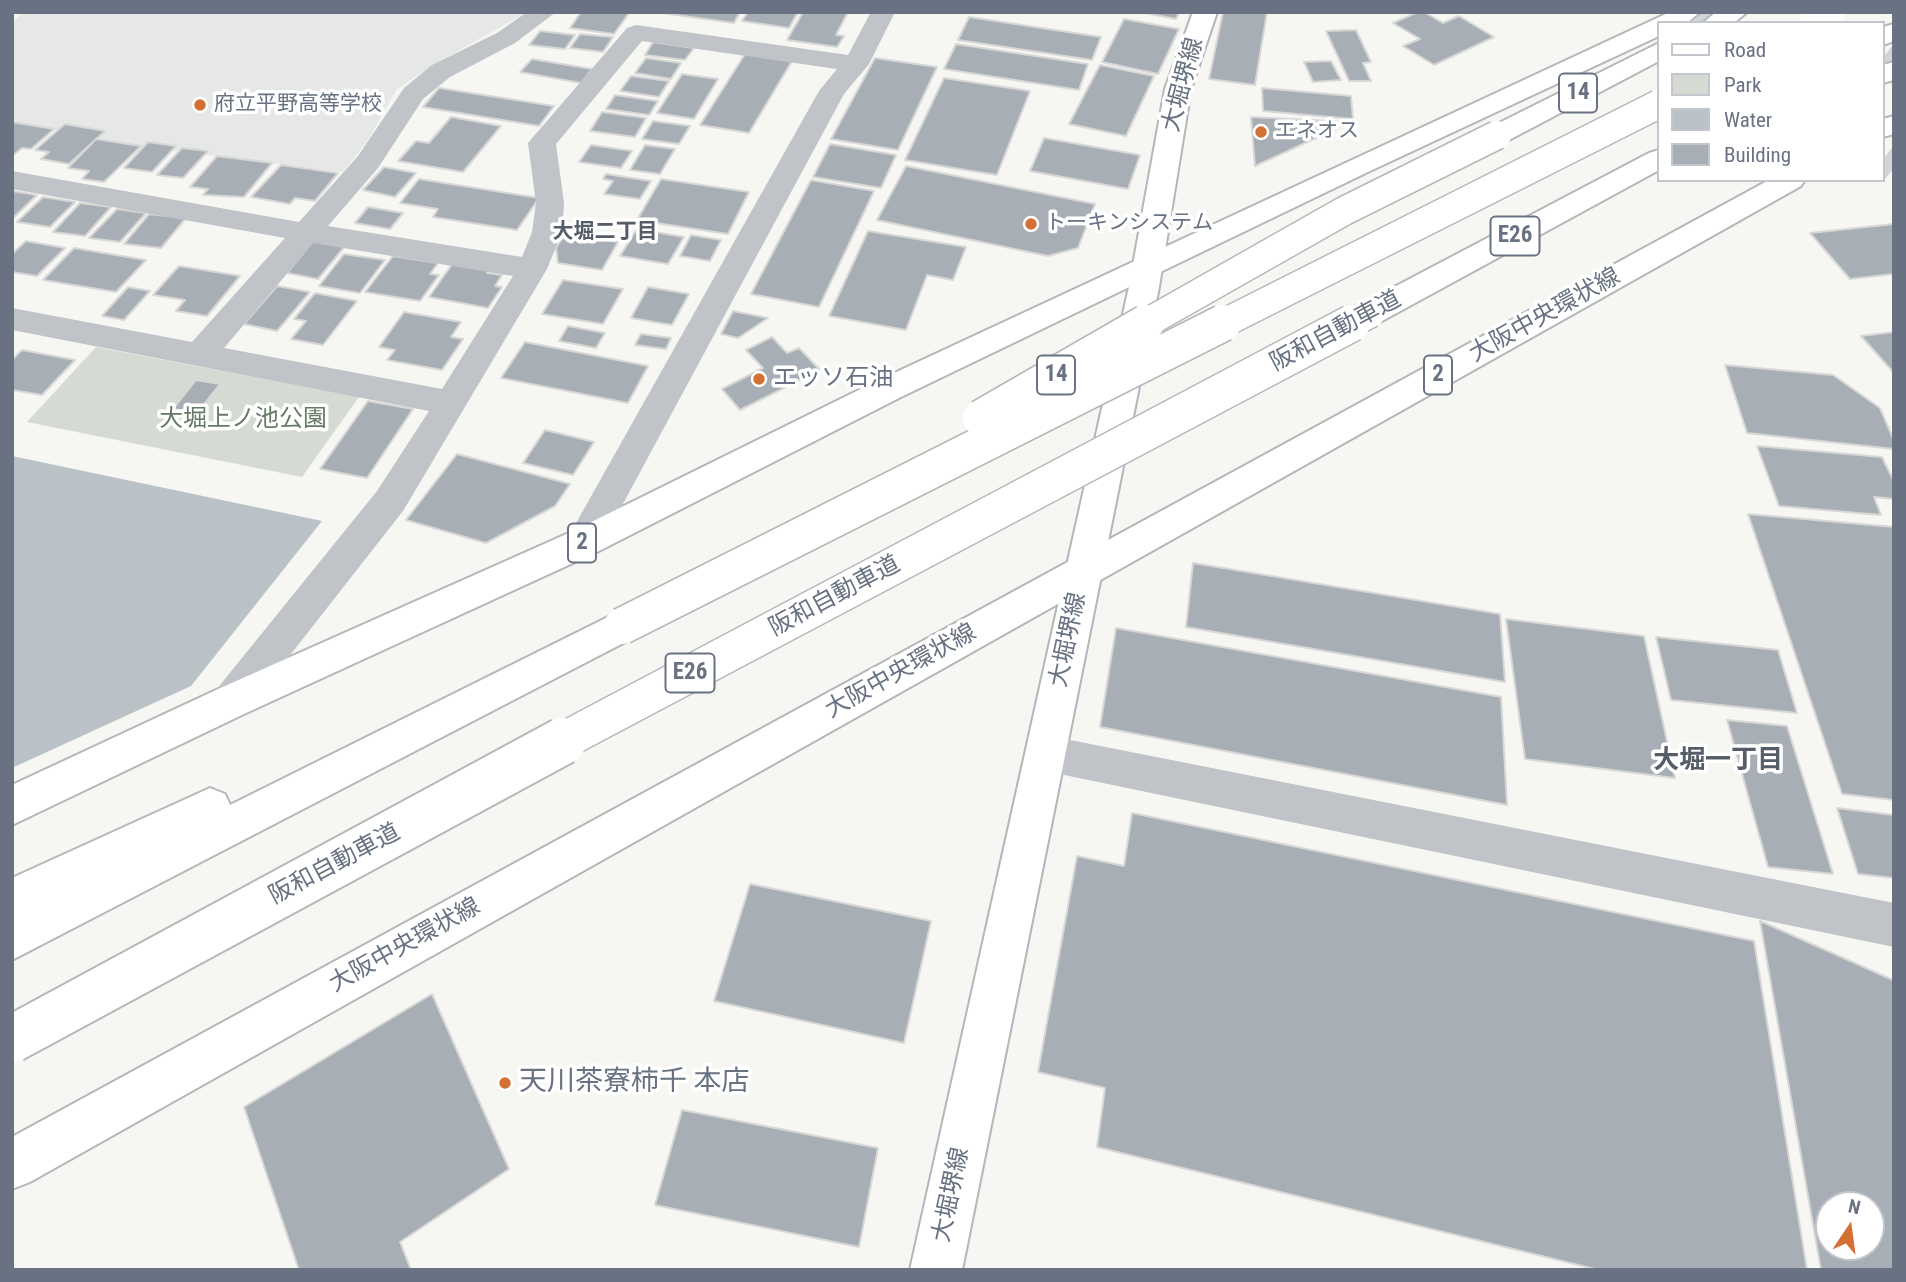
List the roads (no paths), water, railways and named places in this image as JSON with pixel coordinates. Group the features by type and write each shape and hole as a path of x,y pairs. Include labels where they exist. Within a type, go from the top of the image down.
{"main road":[{"name":"大堀堺線","path":"936,1270 1144,287 1145,267 1178,89 1205,12"},
{"path":"1672,21 1688,12"},
{"path":"1719,21 1735,12"},
{"name":"2","path":"12,806 230,702 584,542 889,389 1658,27"},
{"name":"14","path":"622,626 1240,268 1344,211 1658,52"},
{"name":"E26","path":"12,937 514,680 1658,105"},
{"name":"阪和自動車道","path":"12,1039 658,690 1658,160"},
{"name":"E26","path":"1371,313 1533,244 1658,180"},
{"name":"大阪中央環状線","path":"12,1164 1787,182"},
{"path":"12,901 253,788 514,680"}],"street":[{"path":"200,354 368,162 413,94 441,71 506,38 544,12"},
{"path":"584,542 832,91 856,64 883,12"},
{"path":"230,702 390,501 451,403 532,268 547,232 550,203 542,143 636,33 856,64"},
{"path":"12,180 304,232 532,268"},
{"path":"12,319 451,403"},
{"path":"1045,752 1894,925"}],"water":[{"path":"12,456 322,521 191,686 12,768"}],"tunnel":[{"path":"1701,12 1712,21"},
{"path":"1885,59 1894,66"},
{"path":"1885,161 1894,168"}],"place":[{"name":"府立平野高等学校","path":"200,105"},
{"name":"エネオス","path":"1261,132"},
{"name":"トーキンシステム","path":"1031,224"},
{"name":"エッソ石油","path":"759,379"},
{"name":"天川茶寮柿千 本店","path":"505,1083"}],"district":[{"name":"大堀二丁目","path":"605,233"},
{"name":"大堀一丁目","path":"1718,761"}],"park label":[{"name":"大堀上ノ池公園","path":"243,420"}]}
